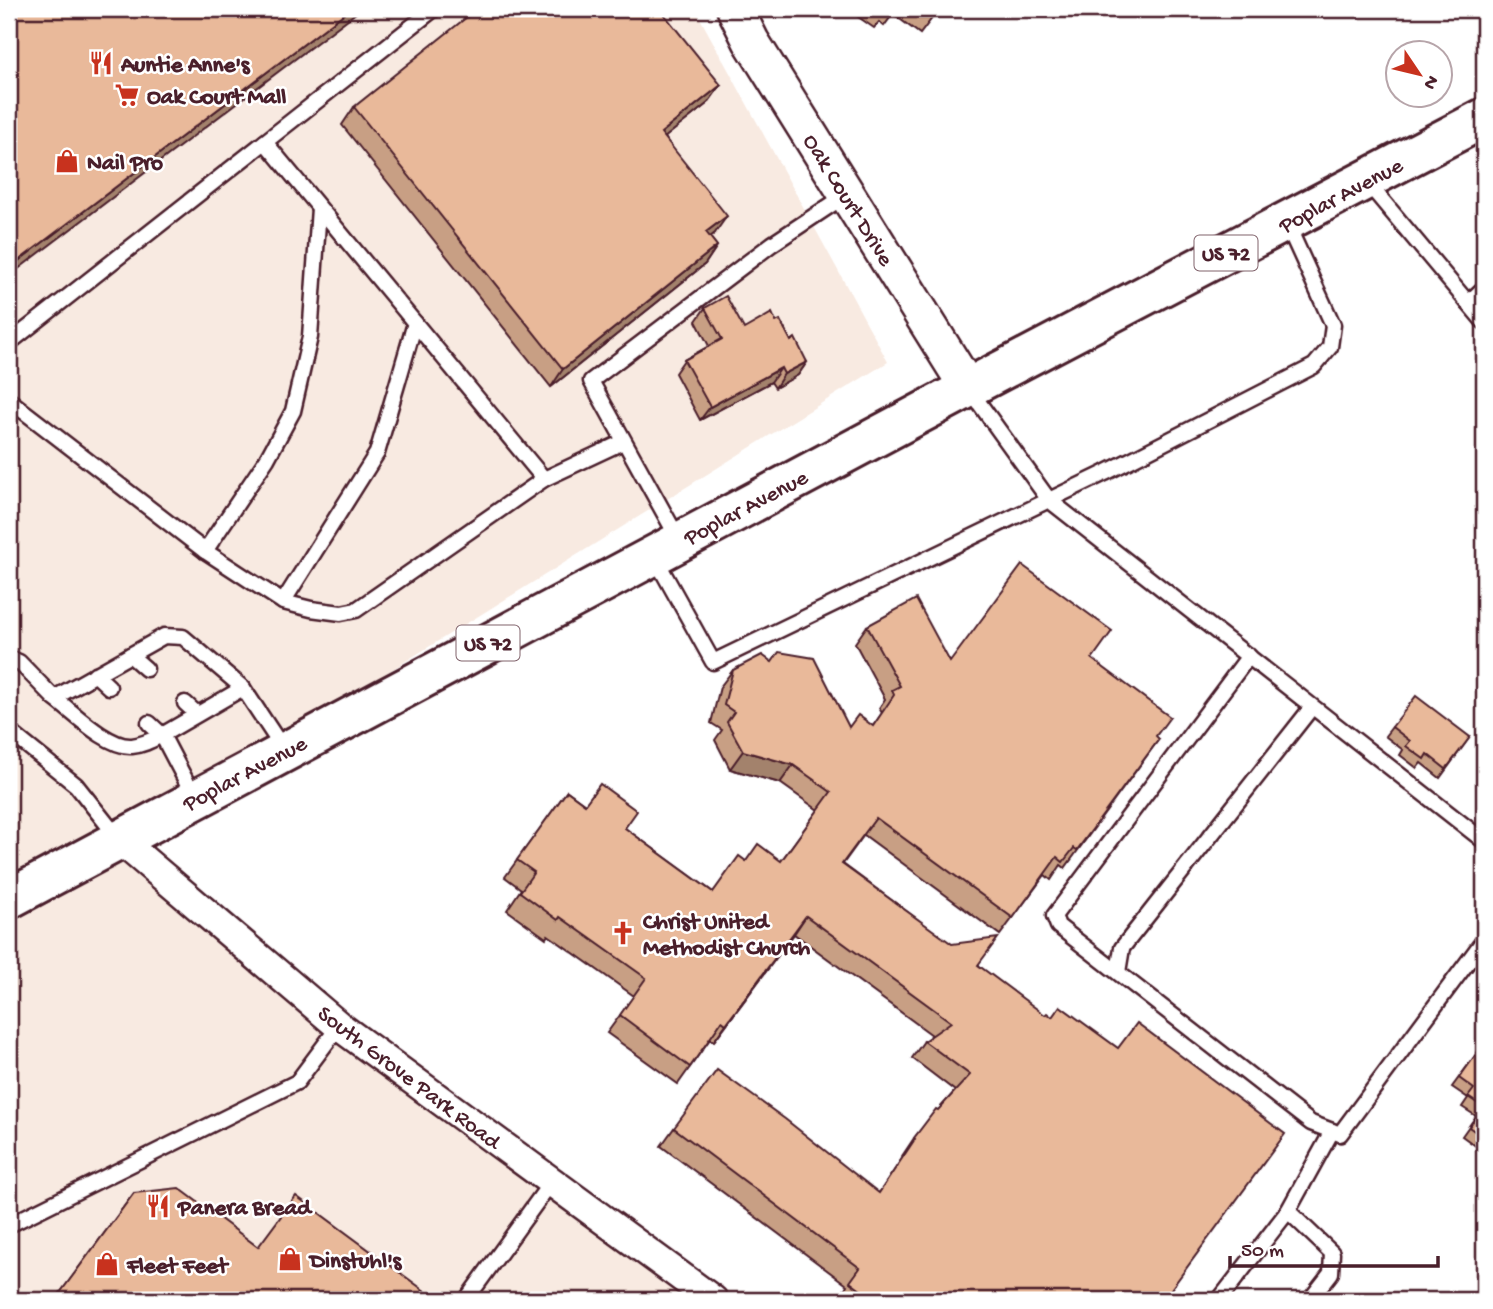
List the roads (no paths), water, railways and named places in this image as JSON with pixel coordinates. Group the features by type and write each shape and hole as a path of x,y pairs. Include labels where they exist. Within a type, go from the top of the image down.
{"main road":[{"name":"Poplar Avenue","path":"9,899 968,388 1484,118"}],"street":[{"name":"Oak Court Drive","path":"735,9 751,41 968,388"},
{"name":"South Grove Park Road","path":"119,839 339,1026 713,1300"}],"lane":[{"path":"9,343 434,9"},
{"path":"265,142 544,479"},
{"path":"1365,180 1484,322"},
{"path":"847,194 772,243 591,381 623,442 713,662 1049,500 1314,366 1330,347 1333,325 1286,222"},
{"path":"205,551 267,459 293,411 310,337 319,208"},
{"path":"1468,303 1484,288"},
{"path":"283,602 377,453 415,323"},
{"path":"968,388 1049,500 1484,841"},
{"path":"9,400 205,551 283,602 341,613 356,610 544,479 623,442"},
{"path":"54,698 164,636 183,636 243,688 285,751"},
{"path":"130,655 146,668"},
{"path":"1249,656 1054,916 1058,926 1311,1123 1340,1134 1484,940"},
{"path":"9,658 19,662 54,698 108,740 129,747 147,743 243,688"},
{"path":"95,674 109,687"},
{"path":"185,703 197,714"},
{"path":"1118,972 1122,948 1312,707"},
{"path":"149,723 162,735 195,798"},
{"path":"12,740 76,785 119,839"},
{"path":"9,1225 297,1082 339,1026"},
{"path":"1219,1300 1288,1211 1332,1131"},
{"path":"466,1300 552,1181"},
{"path":"1288,1211 1332,1253 1331,1273 1310,1300"}],"place":[{"name":"Auntie Anne's","path":"101,63"},
{"name":"Oak Court Mall","path":"127,95"},
{"name":"Nail Pro","path":"67,161"},
{"name":"Christ United Methodist Church","path":"623,933"},
{"name":"Panera Bread","path":"158,1206"},
{"name":"Dinstuhl's","path":"290,1259"},
{"name":"Fleet Feet","path":"107,1264"}]}
